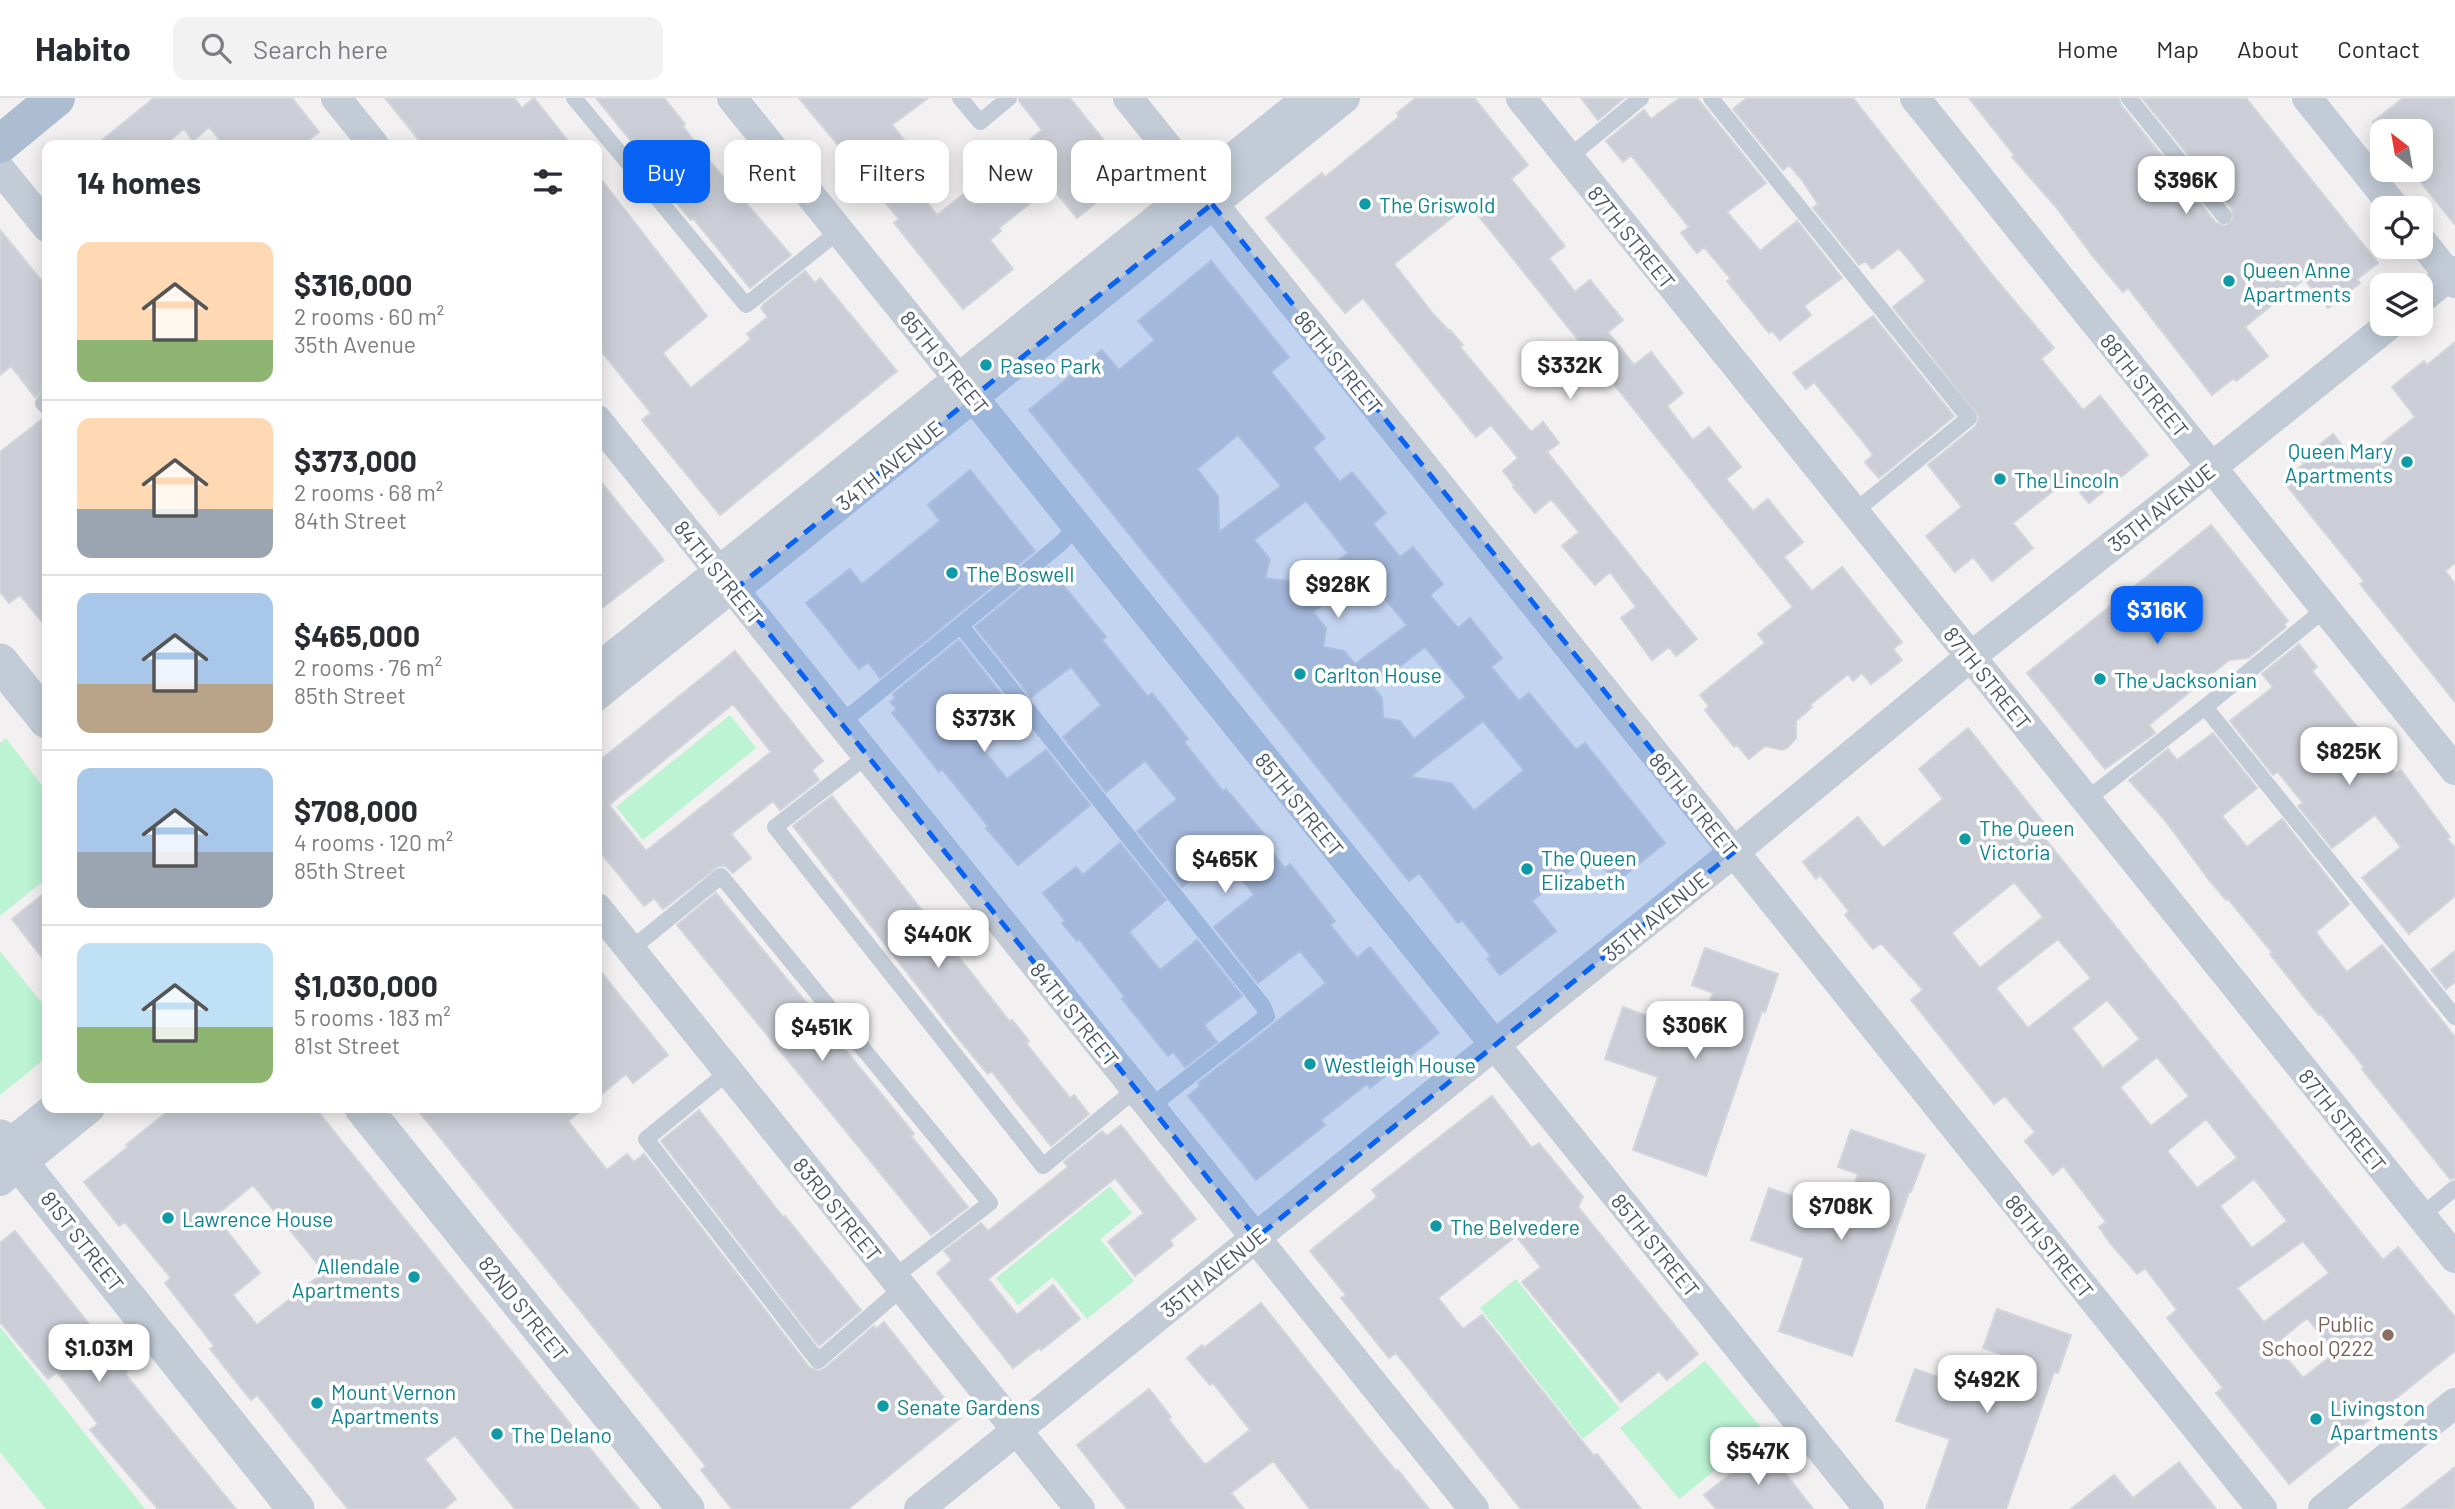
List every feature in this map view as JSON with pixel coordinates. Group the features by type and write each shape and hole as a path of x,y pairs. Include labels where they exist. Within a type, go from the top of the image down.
{"main road":[{"path":"0,144 56,98"}],"street":[{"path":"336,98 370,140"},
{"name":"85TH STREET","path":"732,98 1869,1509"},
{"name":"86TH STREET","path":"1128,98 1161,140"},
{"name":"34TH AVENUE","path":"1231,170 1307,98"},
{"name":"34TH AVENUE","path":"1231,177 1345,98"},
{"name":"87TH STREET","path":"1521,98 2455,1258"},
{"name":"88TH STREET","path":"1914,98 2455,770"},
{"path":"2307,98 2385,196"},
{"path":"0,169 42,221"},
{"name":"34TH AVENUE","path":"602,695 726,580 1195,203"},
{"name":"86TH STREET","path":"1211,203 2262,1509"},
{"path":"2433,254 2453,277 2433,291"},
{"name":"35TH AVENUE","path":"919,1509 1734,852 1970,657 2375,336"},
{"name":"84TH STREET","path":"602,426 1474,1509"},
{"name":"34TH AVENUE","path":"602,666 726,580"},
{"path":"0,662 42,714"},
{"name":"83RD STREET","path":"602,914 1080,1509"},
{"path":"6,1156 49,1113"},
{"path":"6,1156 81,1113"},
{"name":"82ND STREET","path":"367,1113 686,1509"},
{"name":"81ST STREET","path":"6,1156 296,1509"},
{"path":"2323,1509 2455,1403"}],"lane":[{"path":"574,98 746,305 839,231"},
{"path":"960,98 980,122 1009,98"},
{"path":"1568,158 1641,98"},
{"path":"1712,98 1969,418 1854,512"},
{"path":"2129,98 2224,216"},
{"path":"841,723 1060,544 1077,526"},
{"path":"2086,800 2206,707 2325,609"},
{"path":"867,756 775,827 1043,1166 1267,1016 1263,1006 961,626"},
{"path":"2206,707 2455,1017"},
{"path":"630,950 721,876 990,1203 898,1283 818,1361 646,1139 728,1072"},
{"path":"2421,1216 2455,1188"}],"highlighted area":[{"path":"1212,204 1734,852 1256,1238 734,590"}],"green space":[{"path":"730,715 756,748 643,840 616,807"},
{"path":"6,738 42,785 42,882 0,916 0,743"},
{"path":"0,951 42,1003 42,1061 0,1095"},
{"path":"1110,1186 1132,1213 1100,1239 1134,1281 1087,1319 1053,1277 1018,1305 996,1278"},
{"path":"1516,1279 1620,1409 1583,1439 1480,1308"},
{"path":"0,1327 145,1509 46,1509 0,1452"},
{"path":"1705,1361 1764,1431 1679,1499 1620,1428"}],"building":[{"path":"154,98 292,98 319,132 309,140 220,140 209,127 194,140 184,129 170,140 102,140"},
{"path":"385,98 514,98 522,108 534,98 567,140 419,140"},
{"path":"596,98 664,98 685,124 683,126 693,140 630,140"},
{"path":"799,98 928,98 892,125 904,140 835,142"},
{"path":"1019,98 1070,98 1104,140 1071,140 1071,203 1095,203 1077,218 1057,194 1057,140 1030,140 1042,130"},
{"path":"1416,98 1474,98 1528,165 1511,179 1565,246 1549,258 1575,292 1590,280 1623,320 1608,332 1634,365 1651,352 1683,393 1667,406 1693,440 1709,427 1741,467 1726,479 1753,511 1768,499 1803,542 1784,557 1812,591 1842,567 1902,642 1893,649 1902,660 1871,684 1862,673 1853,681 1848,674 1810,705 1812,707 1796,721 1796,738 1787,748 1782,750 1765,746 1749,759 1737,745 1734,747 1705,710 1709,706 1700,695 1765,643 1758,634 1793,607 1469,204 1394,264 1434,315 1463,345 1460,347 1531,432 1543,422 1559,443 1547,452 1697,639 1676,656 1669,647 1652,660 1621,618 1636,607 1610,572 1595,585 1562,546 1579,532 1551,499 1535,513 1513,487 1503,471 1518,458 1491,425 1476,437 1363,298 1345,313 1266,218 1322,173 1325,177 1399,117 1397,113"},
{"path":"1581,98 1624,98 1598,120"},
{"path":"1680,98 1697,98 1766,183 1727,212 1760,251 1797,221 1842,278 1804,306 1811,315 1780,340 1772,331 1769,333 1727,281 1731,279 1704,247 1697,253 1681,233 1689,227 1631,155 1623,162 1606,141 1644,110 1651,119"},
{"path":"1747,98 1853,98 1994,277 2054,348 2041,359 2083,410 2100,396 2148,455 2089,503 2068,479 2013,523 2033,548 1992,581 1973,557 1955,572 1926,536 1962,507 1928,465 1976,426 1979,417 1893,307 1926,281 1899,248 1872,269 1865,261 1859,265 1813,208 1818,204 1802,180 1789,165 1783,170 1733,109"},
{"path":"1969,98 2119,98 2121,105 2216,223 2225,226 2233,220 2232,209 2142,98 2246,98 2370,253 2370,259 2375,259 2378,263 2357,279 2360,283 2328,308 2304,279 2245,327 2268,356 2236,381 2234,378 2212,395 2128,288 2123,292 2095,259 2056,207 2012,157 2014,155"},
{"path":"2403,98 2455,98 2455,225 2421,182 2433,182 2433,119 2377,119"},
{"path":"710,162 724,178 724,203 746,203 791,255 750,288 693,218 691,220 677,203 710,203"},
{"path":"602,180 707,316 663,353 691,388 751,339 747,334 768,317 761,308 764,304 805,271 815,283 820,278 897,371 720,515 642,420 651,413 602,352"},
{"path":"963,195 963,203 1030,203 999,228 1001,231 990,240 1013,269 963,309 894,223 899,219 886,203 927,203 937,215"},
{"path":"0,230 42,281 42,392 35,397 11,366 0,375"},
{"path":"1211,261 1289,357 1271,372 1325,438 1313,448 1340,482 1352,472 1386,513 1373,524 1400,557 1413,547 1443,584 1430,595 1458,628 1470,618 1502,658 1491,667 1519,701 1529,693 1576,750 1585,743 1665,843 1616,882 1592,853 1532,901 1556,931 1500,975 1487,959 1491,956 1462,920 1458,923 1419,873 1409,881 1029,410 1102,350 1119,370 1155,340 1138,321","holes":["1238,435 1281,486 1219,532 1218,496 1197,469","1306,501 1348,553 1296,592 1288,581 1265,578 1270,559 1254,540","1364,574 1407,625 1355,664 1344,651 1323,647 1326,628 1313,612","1425,647 1466,697 1414,739 1400,721 1383,718 1382,698 1373,687","1483,721 1524,770 1474,811 1451,783 1410,777"]},
{"path":"1873,316 1954,416 1879,478 1865,462 1873,455 1860,438 1814,382 1806,389 1793,373"},
{"name":"Queen Mary Apartments","path":"2455,342 2455,563 2445,571 2455,584 2455,702 2360,584 2364,581 2283,481 2304,464 2301,460 2333,434 2356,464 2415,417 2392,387 2424,361 2427,365"},
{"path":"42,419 42,622 20,595 9,603 0,592 0,452"},
{"name":"The Boswell","path":"970,470 1035,551 880,678 868,662 859,669 806,603 850,569 862,584 940,521 928,505"},
{"path":"602,483 664,560 602,608"},
{"path":"2211,525 2288,621 2284,624 2286,627 2248,658 2229,660 2149,725 2155,733 2105,769 2027,673"},
{"path":"1048,567 1106,637 1102,640 1148,697 1152,693 1168,713 1188,739 1184,742 1223,791 1226,789 1264,834 1260,838 1285,868 1290,864 1335,921 1330,925 1357,958 1370,947 1439,1033 1370,1088 1367,1084 1321,1120 1325,1125 1256,1180 1188,1096 1200,1086 1198,1083 1326,983 1300,951 1258,983 1214,927 1254,895 1222,855 1182,887 1137,831 1177,799 1145,761 1106,792 1063,737 1101,705 1071,667 1031,697 975,627"},
{"path":"959,640 1014,710 977,742 1007,779 1046,750 1090,805 1018,865 986,828 988,826 942,769 939,772 892,713 897,709 890,702 895,698 893,694"},
{"path":"2299,644 2317,667 2312,671 2395,774 2401,770 2450,837 2447,839 2455,848 2455,896 2409,934 2362,878 2401,847 2375,815 2332,848 2298,806 2303,803 2278,772 2273,775 2230,721 2273,687 2262,674"},
{"path":"735,651 823,761 812,770 819,780 780,810 773,801 731,834 751,858 733,873 725,866 719,866 663,909 654,898 644,906 602,854 602,759","holes":["733,704 771,752 646,851 609,805"]},
{"path":"1968,728 2049,829 2042,835 2383,1260 2398,1247 2455,1317 2455,1351 2289,1484 2216,1393 2223,1388 2167,1318 2177,1310 2145,1268 2137,1274 2110,1243 2099,1227 2106,1222 2063,1166 2053,1175 2025,1141 2035,1132 2005,1096 1994,1104 1911,1000 1923,990 1881,943 1873,949 1845,915 1849,911 1820,875 1816,879 1803,862 1858,817 1883,848 1943,799 1919,769","holes":["2014,882 2043,917 1980,968 1952,933","2058,939 2091,978 2028,1028 1996,988","2107,1000 2140,1039 2103,1068 2072,1028","2157,1057 2189,1096 2151,1126 2120,1087","2206,1119 2237,1158 2197,1188 2167,1151","2254,1179 2287,1221 2252,1248 2220,1206","2303,1241 2329,1273 2264,1322 2237,1288","2307,1318 2335,1353 2303,1378 2275,1344"]},
{"path":"2213,733 2257,788 2222,816 2247,847 2282,819 2349,904 2316,932 2322,941 2347,972 2382,945 2455,1037 2455,1178 2450,1179 2362,1069 2364,1067 2270,954 2272,952 2209,880 2164,819 2129,780 2168,749 2177,760"},
{"path":"832,796 1010,1022 1012,1020 1029,1041 1026,1043 1070,1098 1074,1095 1089,1114 1051,1146 991,1071 988,1074 958,1038 793,826"},
{"path":"1120,843 1166,900 1129,932 1160,970 1197,940 1242,996 1204,1025 1217,1042 1185,1067 1173,1052 1168,1056 1122,999 1125,997 1079,939 1077,941 1062,923 1065,921 1043,893 1076,867 1083,875"},
{"path":"716,893 914,1134 911,1136 968,1207 931,1235 677,925"},
{"path":"42,895 42,958 12,919"},
{"path":"1705,948 1778,974 1765,1012 1762,1011 1706,1176 1633,1150 1658,1077 1605,1059 1623,1007 1698,1034 1713,993 1692,985"},
{"path":"2455,951 2455,982 2446,989 2431,970"},
{"path":"602,973 668,1055 633,1083 626,1074 602,1094"},
{"path":"1492,1096 1532,1148 1539,1143 1583,1197 1578,1207 1698,1354 1667,1380 1659,1371 1621,1402 1522,1282 1541,1267 1516,1236 1438,1298 1463,1329 1482,1315 1594,1456 1597,1454 1641,1509 1521,1509 1396,1353 1389,1358 1341,1298 1346,1295 1310,1251 1377,1197 1372,1190"},
{"path":"699,1110 861,1310 819,1346 661,1141"},
{"path":"166,1113 319,1113 639,1509 515,1509 455,1435 425,1459 456,1499 444,1509 348,1509 257,1395 251,1400 210,1349 214,1346 165,1283 171,1278 125,1222 119,1226 84,1182 128,1147 126,1145","holes":["253,1185 324,1272 257,1325 233,1295 260,1273 215,1216"]},
{"path":"420,1113 578,1113 568,1121 607,1170 627,1154 634,1162 644,1154 810,1368 819,1371 824,1369 874,1326 876,1329 884,1322 960,1418 848,1509 732,1509 701,1470 706,1466"},
{"path":"1121,1125 1196,1219 1170,1240 1173,1245 1135,1276 1108,1242 1144,1213 1115,1178 988,1279 1017,1315 1053,1285 1080,1319 1013,1368 937,1273 952,1260 944,1251 981,1223 988,1231 1068,1167 1064,1162 1102,1131 1107,1136"},
{"path":"1851,1130 1925,1155 1909,1192 1852,1356 1779,1331 1804,1258 1751,1240 1769,1188 1844,1214 1858,1174 1838,1167"},
{"path":"15,1231 127,1372 125,1374 236,1509 158,1509 90,1430 98,1424 57,1372 48,1379 0,1322 0,1243"},
{"path":"1261,1303 1429,1509 1310,1509 1273,1461 1231,1493 1244,1509 1127,1509 1077,1445 1149,1389 1171,1417 1168,1419 1205,1465 1250,1430 1213,1383 1210,1385 1187,1358 1202,1345 1204,1348"},
{"path":"1997,1309 2071,1335 2058,1373 2054,1372 2006,1509 1926,1509 1950,1439 1896,1421 1915,1369 1990,1395 2004,1355 1983,1348"},
{"path":"1765,1447 1813,1509 1716,1509 1704,1495"},
{"path":"2179,1462 2216,1509 2071,1509 2114,1475 2133,1498"},
{"path":"2455,1467 2455,1509 2402,1509"}],"place":[{"name":"The Griswold","path":"1365,204"},
{"name":"Queen Anne Apartments","path":"2229,281"},
{"name":"Paseo Park","path":"986,365"},
{"name":"Queen Mary Apartments","path":"2407,462"},
{"name":"The Lincoln","path":"2000,479"},
{"name":"The Boswell","path":"952,573"},
{"name":"Carlton House","path":"1300,674"},
{"name":"The Jacksonian","path":"2100,679"},
{"name":"The Queen Victoria","path":"1965,839"},
{"name":"The Queen Elizabeth","path":"1527,869"},
{"name":"Westleigh House","path":"1310,1064"},
{"name":"Lawrence House","path":"168,1218"},
{"name":"The Belvedere","path":"1436,1226"},
{"name":"Allendale Apartments","path":"414,1277"},
{"name":"Public School Q222","path":"2388,1335"},
{"name":"Mount Vernon Apartments","path":"317,1403"},
{"name":"Senate Gardens","path":"883,1406"},
{"name":"Livingston Apartments","path":"2316,1419"},
{"name":"The Delano","path":"497,1434"}]}
